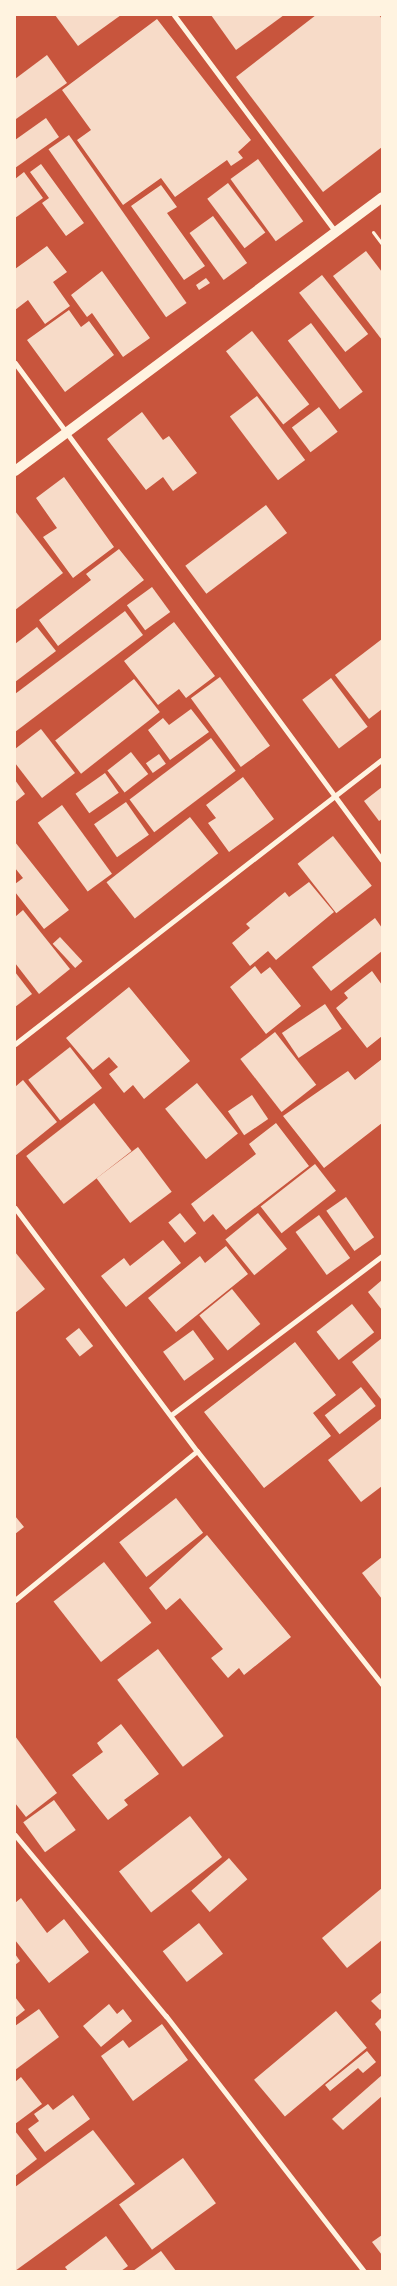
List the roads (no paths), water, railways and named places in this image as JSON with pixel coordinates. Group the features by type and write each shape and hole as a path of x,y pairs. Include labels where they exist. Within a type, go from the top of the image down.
{"main road":[{"path":"15,471 382,197"}],"street":[{"path":"174,15 335,231"},
{"path":"15,362 332,796 382,860"},
{"path":"15,1044 382,759"},
{"path":"15,1208 197,1451 382,1684"},
{"path":"171,1415 382,1256"},
{"path":"15,1600 197,1451"},
{"path":"15,1835 166,2016 364,2271"}]}
